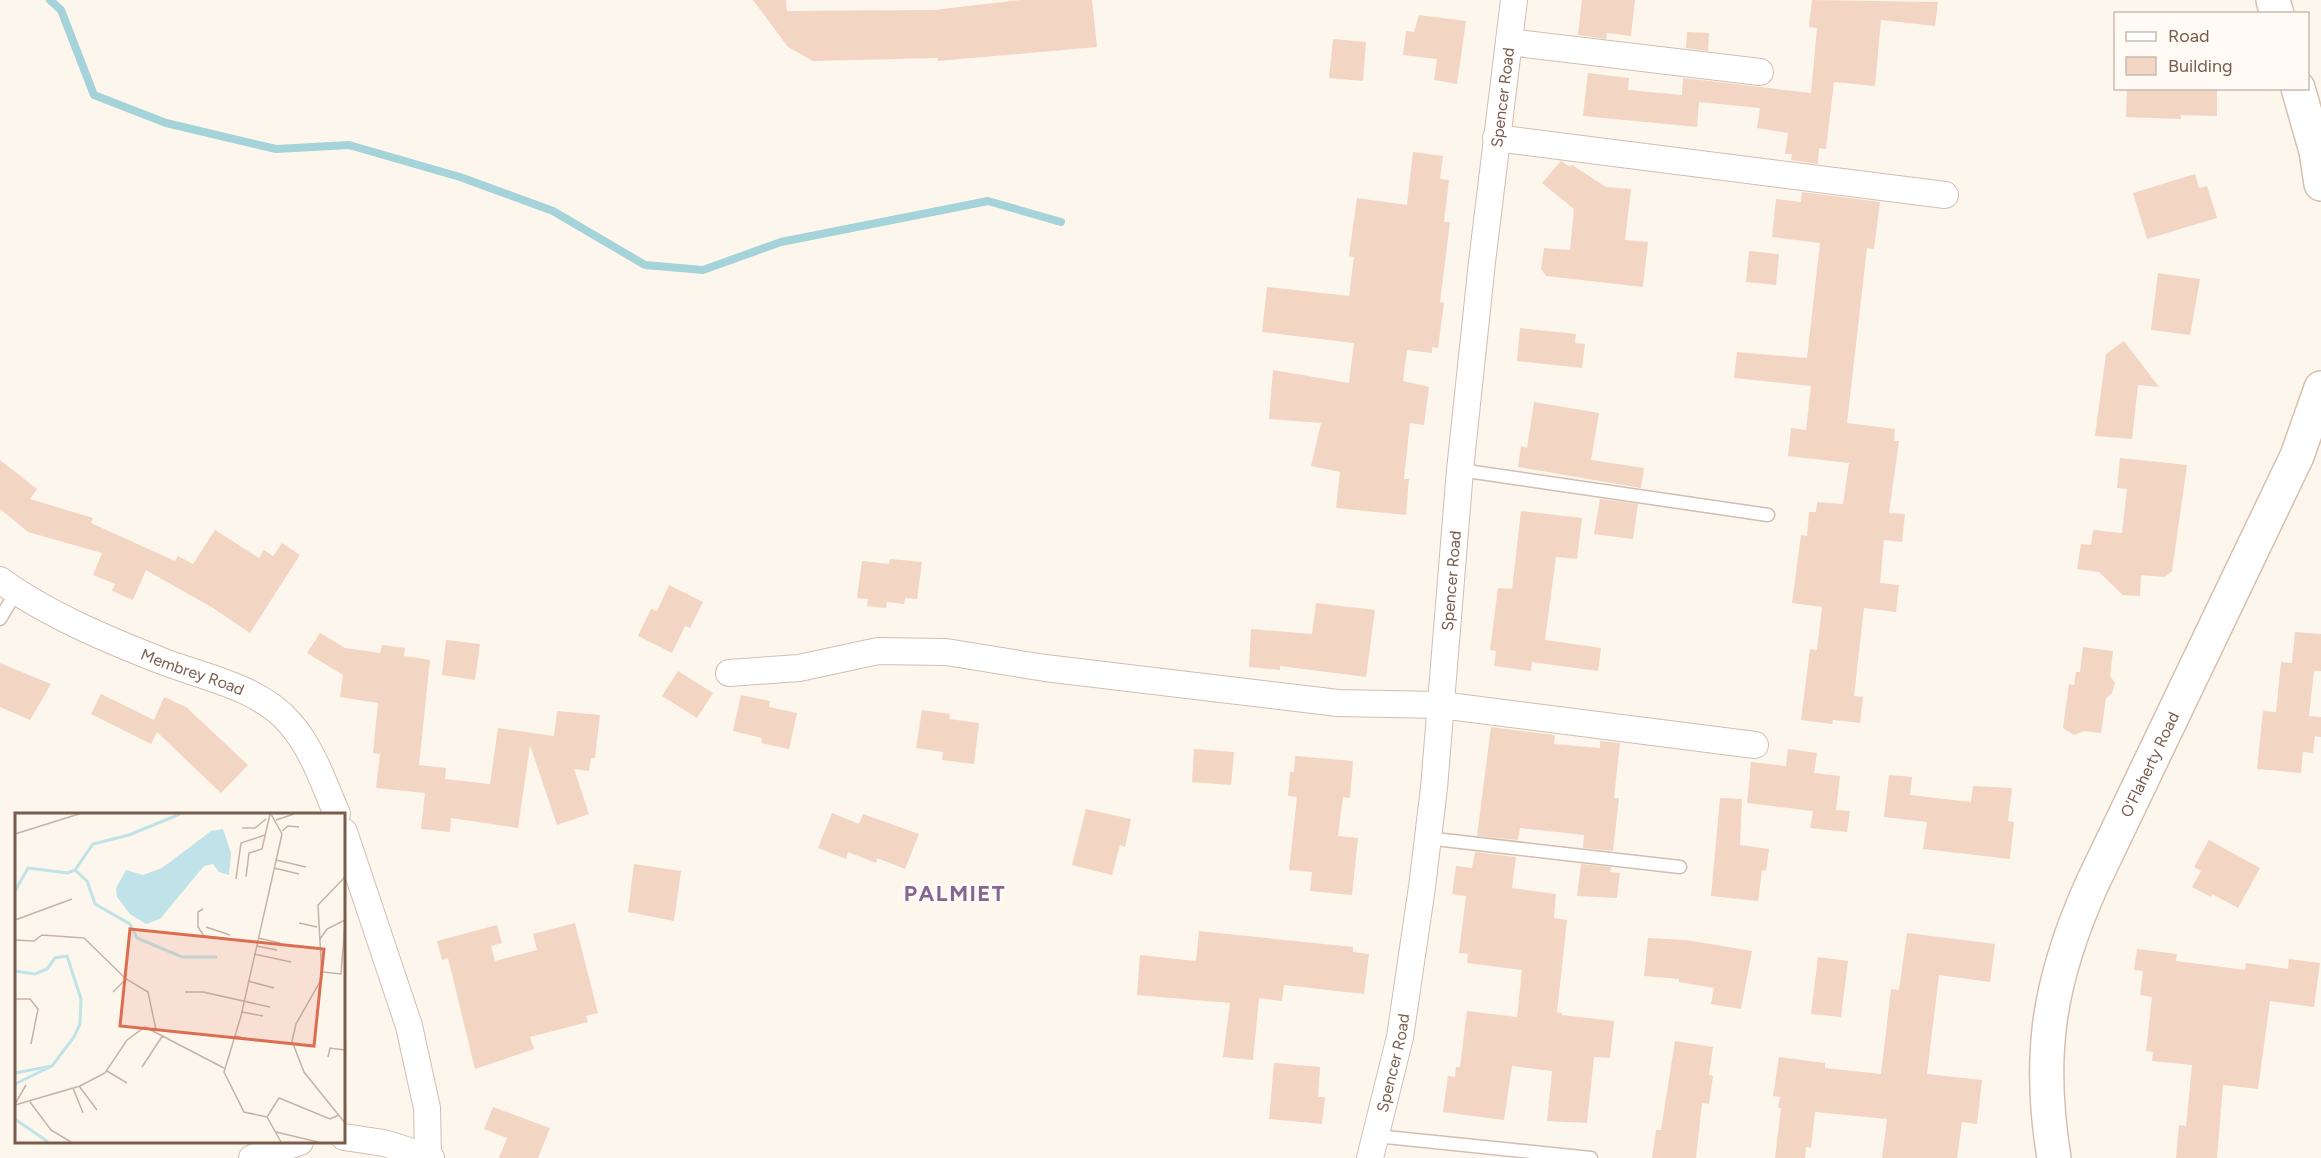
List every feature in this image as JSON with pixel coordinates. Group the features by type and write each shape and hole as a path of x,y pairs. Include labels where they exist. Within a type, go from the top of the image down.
{"street":[{"name":"Spencer Road","path":"1373,1147 1400,1037 1426,838 1441,705 1460,470 1496,138 1514,0"},
{"path":"1509,42 1760,72"},
{"path":"2299,90 2316,151 2321,184"},
{"path":"1496,138 1945,195"},
{"name":"O'Flaherty Road","path":"2054,1158 2045,1082 2047,1042 2055,988 2070,938 2097,874 2258,543 2297,456 2321,388"},
{"name":"Membrey Road","path":"8,586 103,635 165,662 239,689 269,704 288,720 304,740 336,813"},
{"path":"729,673 799,668 878,651 911,650 1338,703 1441,705 1755,745"},
{"path":"345,835 409,1026 427,1108 430,1157 384,1143 345,1137"},
{"path":"252,1158 297,1143"}],"lane":[{"path":"1460,470 1768,515"},
{"path":"0,619 8,586"},
{"path":"1426,838 1680,867"},
{"path":"1373,1147 1591,1158"}],"building":[{"path":"753,0 786,0 787,11 934,10 1020,0 1092,0 1097,47 938,61 938,58 813,61 788,47"},
{"path":"1582,0 1635,0 1631,36 1607,33 1606,39 1578,35"},
{"path":"1812,0 1938,2 1935,26 1881,20 1875,86 1834,82 1826,149 1819,148 1818,164 1791,160 1792,154 1785,154 1788,133 1757,128 1760,108 1699,102 1697,127 1583,116 1588,73 1629,78 1628,90 1682,95 1683,78 1811,93 1817,28 1809,27"},
{"path":"1419,15 1466,21 1457,84 1434,80 1437,59 1403,55 1406,31 1414,32"},
{"path":"1687,32 1709,33 1708,51 1686,48"},
{"path":"1333,39 1366,42 1363,81 1329,78"},
{"path":"2127,90 2217,90 2217,116 2181,115 2181,119 2126,117"},
{"path":"1413,152 1443,156 1440,179 1449,180 1444,222 1450,222 1440,302 1444,303 1438,348 1432,347 1432,353 1407,350 1403,381 1429,387 1424,425 1410,423 1404,479 1409,479 1406,515 1336,508 1340,472 1311,466 1321,423 1269,419 1273,370 1349,383 1354,343 1262,332 1267,287 1349,296 1354,257 1349,256 1357,198 1407,205"},
{"path":"1561,161 1570,167 1572,165 1606,187 1631,189 1625,240 1648,242 1643,287 1546,276 1541,269 1544,248 1570,250 1574,209 1542,183"},
{"path":"2195,174 2199,188 2207,186 2217,218 2147,239 2133,193"},
{"path":"1802,192 1880,202 1874,249 1867,248 1847,423 1895,429 1894,441 1899,441 1889,513 1905,514 1902,542 1884,540 1880,583 1899,585 1896,612 1864,608 1854,696 1863,697 1860,723 1833,720 1832,724 1801,720 1810,649 1817,650 1822,607 1792,603 1801,535 1807,536 1809,512 1816,512 1817,502 1843,504 1849,463 1788,456 1791,428 1806,430 1811,386 1734,378 1737,352 1807,358 1820,243 1772,237 1776,199 1801,202"},
{"path":"1749,251 1779,254 1776,285 1746,282"},
{"path":"2158,273 2200,279 2190,335 2151,330"},
{"path":"1520,328 1576,334 1575,343 1585,344 1582,368 1517,361"},
{"path":"2124,341 2159,387 2138,385 2132,439 2095,436 2106,354"},
{"path":"1534,402 1599,413 1591,460 1644,468 1641,488 1518,467 1521,446 1527,448"},
{"path":"2120,458 2187,465 2172,571 2164,577 2141,575 2140,596 2123,595 2099,572 2077,569 2081,544 2091,545 2093,530 2122,533 2127,489 2117,488"},
{"path":"0,460 37,489 30,499 93,518 91,523 175,561 178,556 193,564 215,530 259,558 264,550 273,556 282,543 300,555 250,633 213,608 146,570 133,600 112,591 115,584 93,575 102,553 28,532 0,509"},
{"path":"1600,499 1638,504 1633,539 1594,534"},
{"path":"1521,511 1582,518 1577,559 1556,557 1545,640 1601,648 1598,671 1532,662 1531,671 1494,666 1496,651 1490,650 1498,588 1512,589"},
{"path":"890,559 922,562 917,599 905,598 904,604 887,602 886,608 867,606 868,599 857,598 862,561 889,564"},
{"path":"669,585 703,602 690,628 685,626 672,653 638,636 651,609 657,611"},
{"path":"1316,603 1375,610 1366,677 1280,666 1280,670 1249,667 1251,629 1312,634"},
{"path":"2295,632 2321,634 2321,671 2314,671 2309,716 2321,717 2321,737 2315,736 2313,753 2303,752 2301,773 2257,769 2263,711 2276,712 2281,662 2292,663"},
{"path":"320,633 345,648 380,653 382,645 405,648 404,656 430,660 419,765 446,768 445,779 490,784 498,728 554,736 557,711 600,715 595,758 591,758 589,771 574,769 589,814 557,825 530,745 518,828 451,818 450,832 421,829 425,793 376,788 380,754 373,753 378,703 340,697 343,675 307,653"},
{"path":"446,640 480,644 475,680 442,675"},
{"path":"2083,647 2113,651 2110,676 2115,683 2112,693 2106,698 2101,733 2084,731 2074,735 2063,728 2069,684 2074,685 2076,672 2080,672"},
{"path":"0,663 51,684 30,720 0,707"},
{"path":"678,671 713,693 697,718 662,696"},
{"path":"101,694 154,720 164,697 186,707 248,765 221,793 157,732 151,744 91,714"},
{"path":"741,695 770,701 769,707 797,713 789,749 761,743 762,738 733,731"},
{"path":"922,710 950,714 949,719 979,723 974,764 942,760 943,752 916,748"},
{"path":"1491,727 1555,735 1554,744 1600,748 1600,741 1620,743 1614,798 1619,798 1613,851 1583,848 1584,835 1520,828 1518,840 1477,836"},
{"path":"1194,749 1234,752 1231,785 1192,782"},
{"path":"1788,749 1817,753 1814,773 1840,776 1836,810 1850,811 1847,832 1810,828 1813,811 1747,803 1751,762 1786,766"},
{"path":"1295,756 1353,761 1350,798 1343,797 1338,836 1358,838 1352,895 1310,891 1312,872 1289,870 1297,797 1288,796 1290,772 1294,772"},
{"path":"1889,775 1912,777 1910,795 1971,802 1973,786 2012,788 2008,821 2014,822 2010,859 1923,849 1927,822 1884,817"},
{"path":"1720,798 1742,799 1740,845 1769,849 1766,871 1762,870 1758,901 1711,896"},
{"path":"1086,809 1131,819 1125,847 1120,845 1112,875 1072,865"},
{"path":"832,813 859,824 863,814 919,834 905,869 877,858 876,863 848,852 846,859 818,848"},
{"path":"2209,840 2260,868 2238,908 2212,894 2211,897 2192,887 2201,871 2194,867"},
{"path":"1475,852 1516,857 1512,888 1556,894 1554,918 1567,920 1557,1012 1562,1015 1614,1021 1610,1058 1594,1057 1587,1123 1547,1121 1552,1071 1512,1066 1504,1120 1443,1112 1448,1076 1455,1077 1456,1067 1460,1067 1467,1011 1517,1017 1522,970 1467,963 1468,954 1459,953 1466,896 1452,894 1456,866 1472,868"},
{"path":"634,864 681,871 674,921 628,912"},
{"path":"1581,864 1611,867 1610,872 1620,873 1617,898 1577,896"},
{"path":"575,923 598,1013 586,1016 588,1022 530,1037 534,1049 475,1069 448,958 442,960 437,941 497,925 502,943 491,946 495,961 537,950 533,934"},
{"path":"1199,931 1353,947 1353,952 1369,954 1364,994 1284,985 1282,1001 1259,998 1253,1060 1223,1057 1230,1003 1137,995 1140,955 1196,961"},
{"path":"1907,933 1995,944 1990,982 1939,975 1927,1074 1982,1080 1977,1124 1962,1122 1957,1158 1882,1158 1887,1119 1815,1112 1811,1148 1806,1147 1805,1158 1775,1158 1781,1108 1778,1108 1780,1097 1773,1096 1779,1057 1825,1063 1825,1068 1881,1074 1891,989 1899,990"},
{"path":"1648,938 1686,940 1752,951 1741,1009 1711,1004 1714,988 1679,982 1679,979 1644,976"},
{"path":"2137,949 2177,954 2176,961 2245,970 2246,963 2288,969 2289,959 2320,963 2314,1007 2270,1001 2258,1089 2223,1085 2217,1158 2176,1158 2179,1125 2186,1126 2192,1065 2152,1061 2153,1052 2146,1051 2152,997 2140,995 2143,971 2134,970"},
{"path":"1818,957 1848,961 1841,1017 1811,1014"},
{"path":"1675,1041 1713,1047 1709,1075 1713,1076 1709,1104 1702,1103 1696,1158 1652,1158 1656,1130 1661,1130"},
{"path":"1274,1063 1320,1067 1318,1097 1325,1097 1322,1124 1269,1119"},
{"path":"493,1107 550,1128 538,1158 499,1158 507,1138 484,1129"}],"waterway":[{"path":"50,0 61,10 94,95 166,123 276,149 349,145 460,177 553,211 645,265 703,270 781,242 988,201 1061,222"}],"district":[{"name":"PALMIET","path":"955,893"}]}
